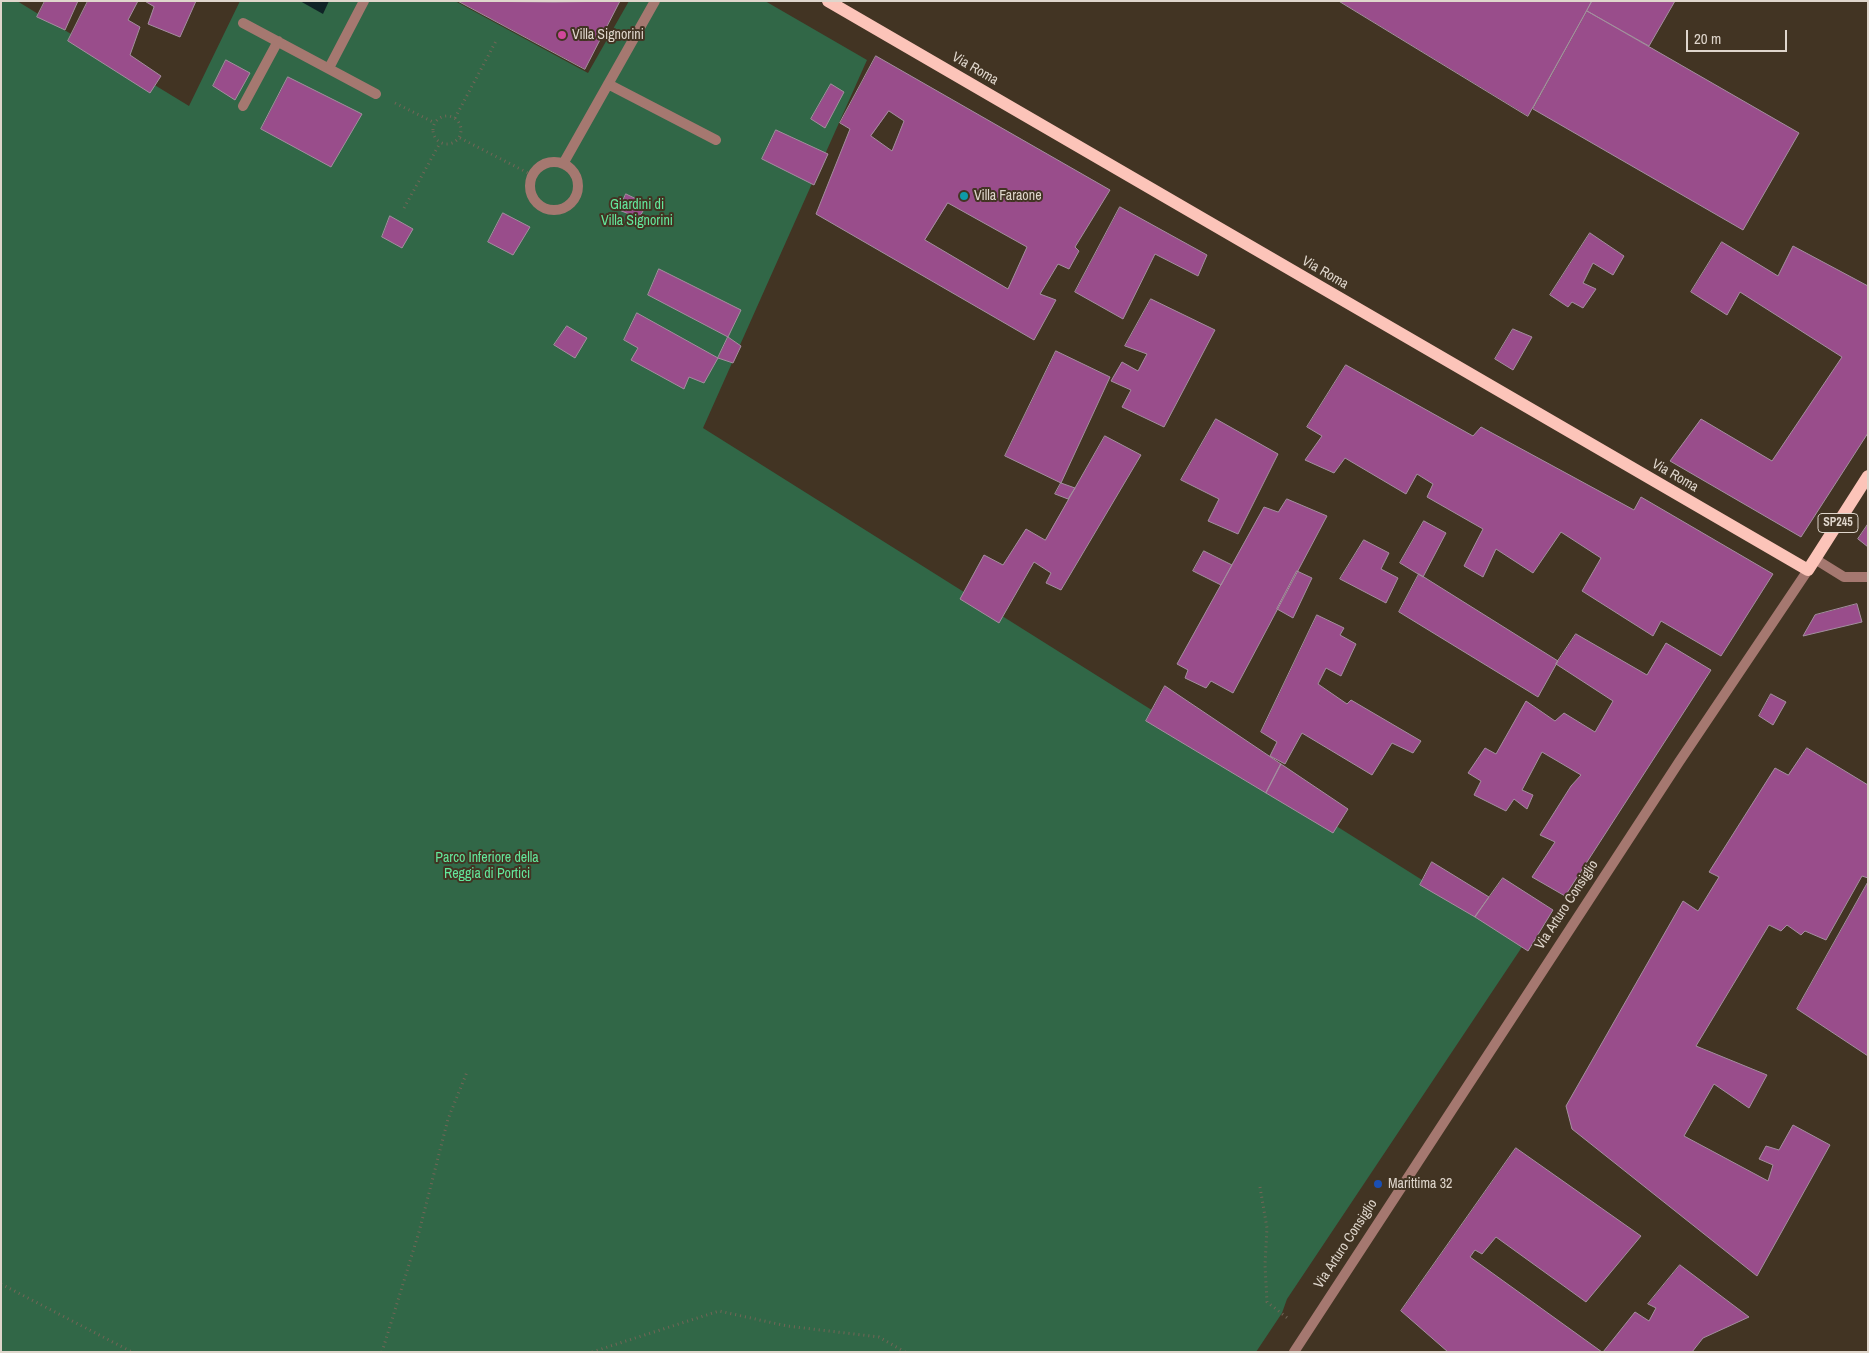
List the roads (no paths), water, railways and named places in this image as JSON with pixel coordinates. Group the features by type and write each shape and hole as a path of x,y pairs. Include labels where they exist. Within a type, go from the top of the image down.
{"main road":[{"name":"Via Roma","path":"828,1 1808,570"},
{"name":"Via Arturo Consiglio","path":"1808,570 1868,476"}],"street":[{"path":"329,68 364,1"},
{"path":"563,164 655,1"},
{"path":"243,23 376,94"},
{"path":"243,106 278,41"},
{"path":"608,84 716,140"},
{"path":"552,162 563,164 572,170 577,180 578,191 574,201 565,208 554,211 544,209 535,202 530,193 532,175 542,165 552,162"},
{"path":"1815,559 1844,577 1868,578"},
{"name":"Via Arturo Consiglio","path":"1294,1352 1679,762 1808,570"}],"water":[{"path":"300,1 329,1 323,14"}],"place":[{"name":"Villa Signorini","path":"562,35"},
{"name":"Villa Faraone","path":"964,196"},
{"name":"Marittima 32","path":"1378,1184"}],"park label":[{"name":"Giardini di Villa Signorini","path":"637,214"},
{"name":"Parco Inferiore della Reggia di Portici","path":"487,866"}]}
